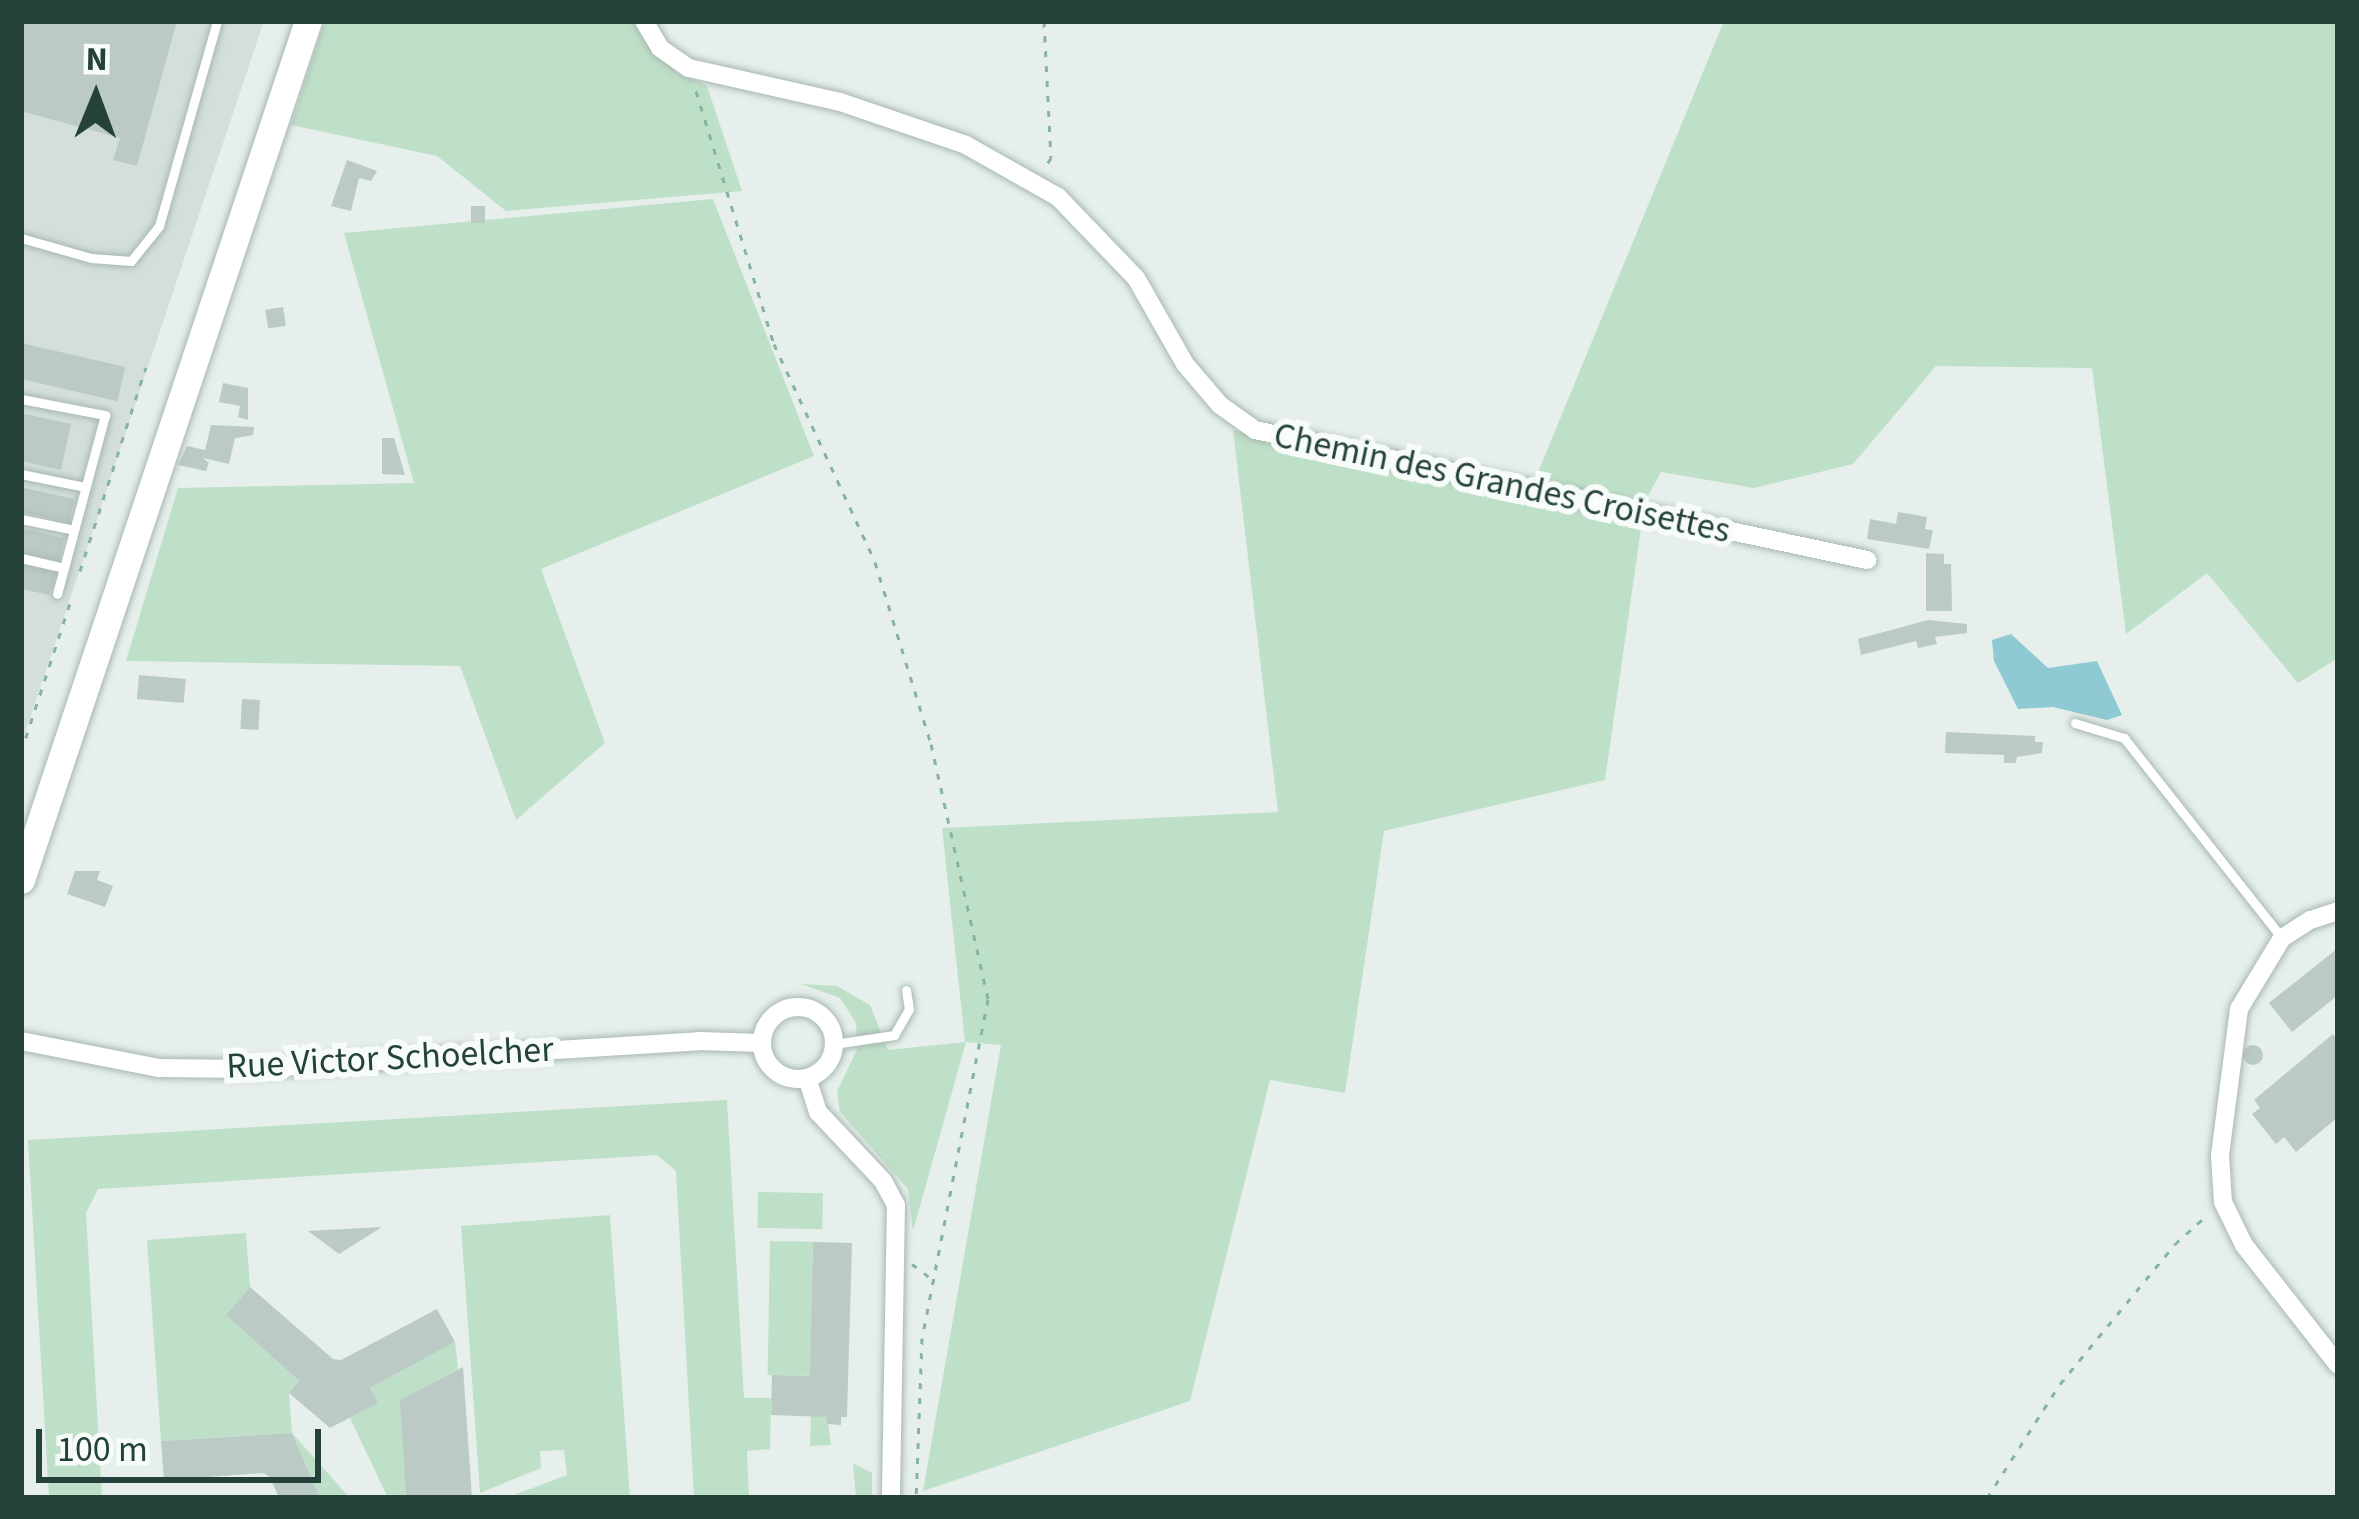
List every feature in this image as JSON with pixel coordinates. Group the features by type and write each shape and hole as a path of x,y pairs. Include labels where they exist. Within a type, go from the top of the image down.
{"main road":[{"path":"21,880 308,21"}],"street":[{"path":"644,21 660,48 689,68"},
{"name":"Chemin des Grandes Croisettes","path":"689,68 861,109 966,145 1058,197 1136,278 1185,364 1220,405 1255,430 1867,560"},
{"path":"2338,911 2310,920 2282,938 2239,1009 2220,1156 2223,1202 2244,1245 2338,1365"},
{"path":"799,1007 824,1018 834,1044 829,1062 807,1078 788,1078 772,1068 762,1043 773,1017 799,1007"},
{"name":"Rue Victor Schoelcher","path":"21,1041 159,1068 246,1069 699,1041 762,1043"},
{"path":"807,1078 818,1112 883,1181 896,1205 899,1253 891,1498"}],"lane":[{"path":"21,238 91,258 131,261 159,226 217,21"},
{"path":"21,399 105,416 57,594"},
{"path":"21,474 85,487"},
{"path":"21,518 74,530"},
{"path":"21,558 64,568"},
{"path":"2074,723 2124,738 2282,938"},
{"path":"834,1044 894,1035 909,1009 906,990"}],"path":[{"path":"1035,184 1051,158 1044,21"},
{"path":"689,68 774,344 874,562 931,744 988,999 922,1338 916,1498"},
{"path":"80,571 146,367"},
{"path":"21,752 72,594"},
{"path":"1987,1498 2060,1384 2175,1244 2223,1202"},
{"path":"899,1253 934,1282"}],"shaded area":[{"path":"21,21 264,21 21,745"}],"green space":[{"path":"325,21 632,21 675,72 707,86 742,191 506,211 437,156 291,125"},
{"path":"1724,21 2338,21 2338,658 2298,683 2207,573 2126,634 2092,368 1936,366 1853,464 1754,488 1661,472 1645,501 1605,780 1384,831 1345,1093 1270,1080 1190,1401 923,1491 1001,1045 966,1042 913,1231 908,1189 840,1112 837,1091 857,1050 856,1023 840,998 801,984 837,986 870,1005 888,1050 965,1042 942,828 1278,812 1233,430 1527,499"},
{"path":"713,199 814,456 541,569 605,743 516,820 460,666 126,661 178,488 414,483 344,233"},
{"path":"727,1100 744,1398 771,1398 770,1449 747,1451 749,1498 694,1498 676,1171 657,1155 98,1189 86,1213 102,1498 49,1498 28,1140"},
{"path":"758,1192 823,1193 822,1229 757,1228"},
{"path":"610,1215 630,1498 506,1498 567,1475 564,1450 540,1451 541,1468 480,1493 461,1226"},
{"path":"246,1233 250,1287 226,1315 299,1381 289,1393 292,1433 161,1441 147,1240"},
{"path":"770,1241 813,1242 811,1376 768,1375"},
{"path":"455,1342 458,1369 401,1400 406,1498 388,1498 350,1418 377,1403 370,1388"},
{"path":"811,1416 827,1417 831,1445 810,1446"},
{"path":"292,1433 350,1498 320,1498"},
{"path":"853,1463 872,1473 872,1498 856,1498"}],"water":[{"path":"2011,634 2048,668 2097,661 2122,715 2107,720 2053,707 2018,709 1994,661 1992,640"}],"building":[{"path":"21,21 177,21 137,166 113,160 120,138 21,111"},
{"path":"347,160 377,171 371,181 359,178 351,211 331,206"},
{"path":"471,206 485,206 485,223 471,223"},
{"path":"283,307 286,326 268,329 265,310"},
{"path":"21,343 125,367 117,401 21,379"},
{"path":"223,383 248,388 248,420 238,417 240,406 219,402"},
{"path":"21,413 71,424 61,470 21,461"},
{"path":"211,425 254,427 253,435 235,438 229,464 203,458 209,463 206,471 178,465 187,446 205,450"},
{"path":"382,438 394,438 405,475 382,474"},
{"path":"21,487 75,499 69,523 21,512"},
{"path":"1898,512 1927,517 1925,529 1933,530 1929,549 1867,539 1870,519 1896,524"},
{"path":"21,528 64,538 59,561 21,553"},
{"path":"1926,553 1944,554 1944,564 1951,564 1952,611 1926,611"},
{"path":"21,564 56,572 50,595 21,589"},
{"path":"1928,620 1967,624 1967,633 1935,637 1937,644 1918,648 1916,641 1861,655 1858,639"},
{"path":"139,675 186,679 184,703 137,699"},
{"path":"242,699 260,700 258,730 240,729"},
{"path":"1946,732 2035,736 2035,742 2043,742 2042,753 2004,763 2004,755 1945,753"},
{"path":"75,871 100,871 97,880 113,886 105,907 67,894"},
{"path":"2338,948 2338,995 2292,1032 2269,1003"},
{"path":"2333,1034 2338,1041 2338,1117 2296,1152 2284,1137 2276,1144 2252,1114 2260,1108 2254,1100"},
{"path":"2253,1045 2263,1055 2253,1065 2243,1055"},
{"path":"382,1227 339,1254 308,1231"},
{"path":"813,1242 852,1243 847,1417 841,1417 841,1425 827,1424 827,1417 771,1415 772,1375 810,1376"},
{"path":"250,1287 333,1359 341,1360 437,1309 455,1342 370,1388 378,1403 330,1428 289,1393 299,1381 226,1315"},
{"path":"463,1367 472,1498 406,1498 400,1400"},
{"path":"292,1433 320,1498 279,1498 270,1477 263,1473 164,1480 161,1441"}]}
